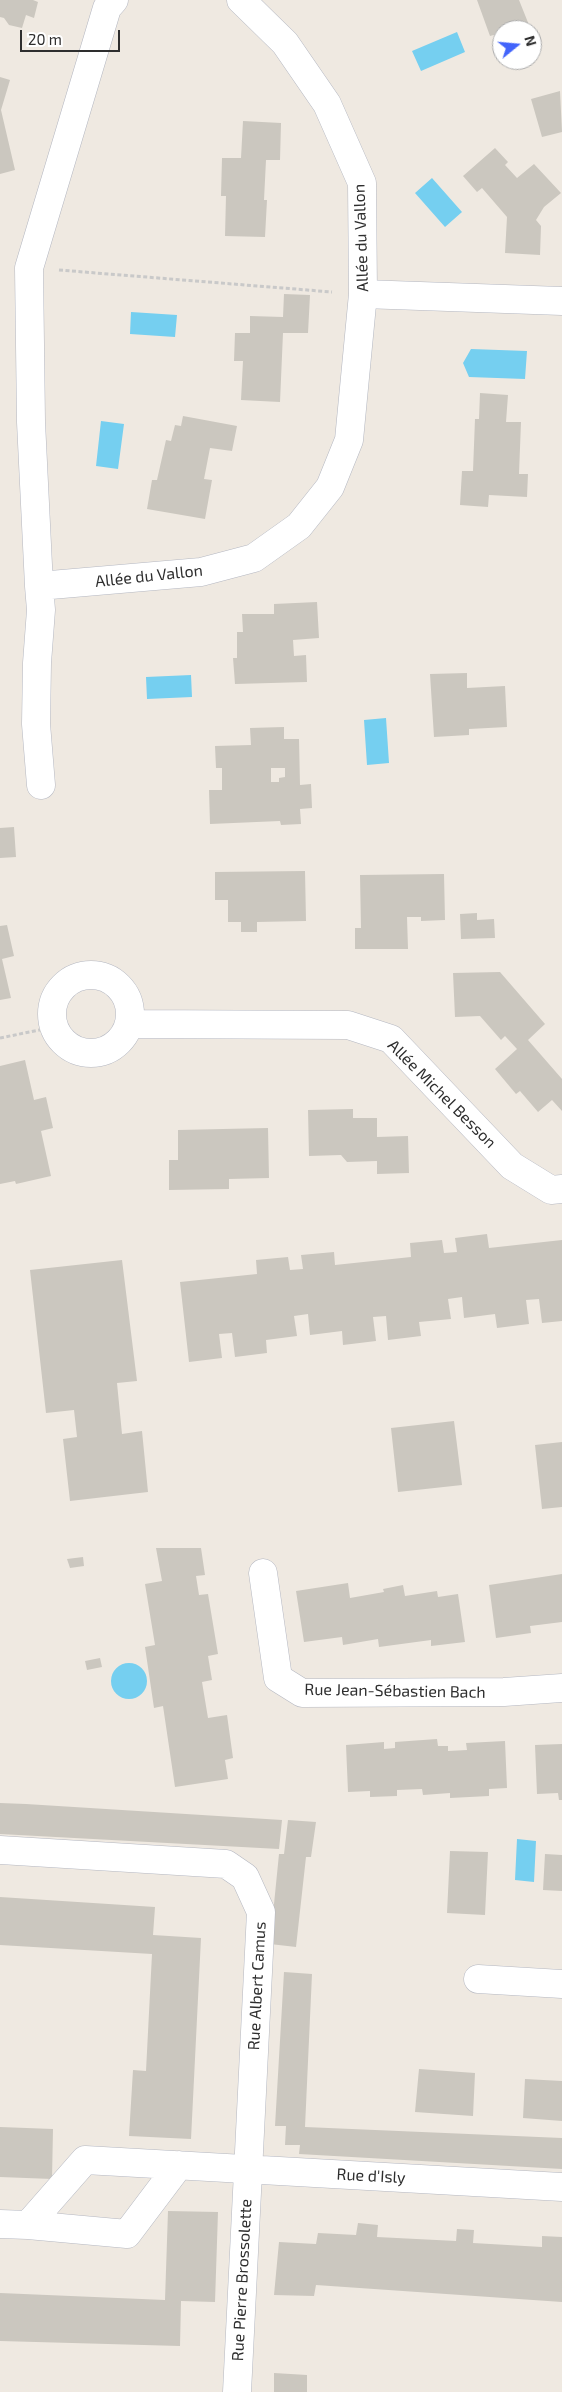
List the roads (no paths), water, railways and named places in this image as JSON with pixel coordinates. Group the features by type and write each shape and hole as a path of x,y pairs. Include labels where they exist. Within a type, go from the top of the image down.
{"street":[{"path":"41,785 36,724 41,610 30,422 29,268 107,8 114,0"},
{"name":"Allée du Vallon","path":"39,586 201,572 254,558 299,526 330,487 349,440 363,294 362,183 327,104 285,43 241,0"},
{"path":"363,294 562,301"},
{"path":"84,975 98,975 110,979 121,988 128,1000 130,1024 124,1036 116,1045 105,1052 92,1054 80,1052 69,1047 60,1038 54,1027 52,1014 54,1000 61,988 72,980 84,975"},
{"name":"Allée Michel Besson","path":"130,1024 348,1025 392,1039 512,1166 551,1190 562,1189"},
{"name":"Rue Jean-Sébastien Bach","path":"263,1573 278,1678 302,1693 504,1692 562,1688"},
{"name":"Rue Albert Camus","path":"0,1850 226,1864 245,1877 261,1912 247,2168"},
{"path":"478,1979 562,1984"},
{"name":"Rue d'Isly","path":"28,2225 85,2160 562,2187"},
{"path":"0,2224 127,2234 179,2165"},
{"name":"Rue Pierre Brossolette","path":"237,2392 247,2168"}],"water":[{"path":"457,32 465,52 421,71 412,51"},
{"path":"432,178 462,212 445,227 415,193"},
{"path":"131,312 177,315 175,337 130,334"},
{"path":"471,349 527,351 525,379 469,377 463,363"},
{"path":"101,421 124,424 118,469 96,466"},
{"path":"191,675 192,697 147,699 146,677"},
{"path":"386,718 389,763 367,765 364,720"},
{"path":"129,1663 136,1664 142,1668 146,1674 146,1688 142,1694 136,1698 129,1699 122,1698 116,1694 112,1688 111,1681 112,1674 116,1668 122,1664"},
{"path":"517,1839 536,1841 534,1882 515,1880"}]}
